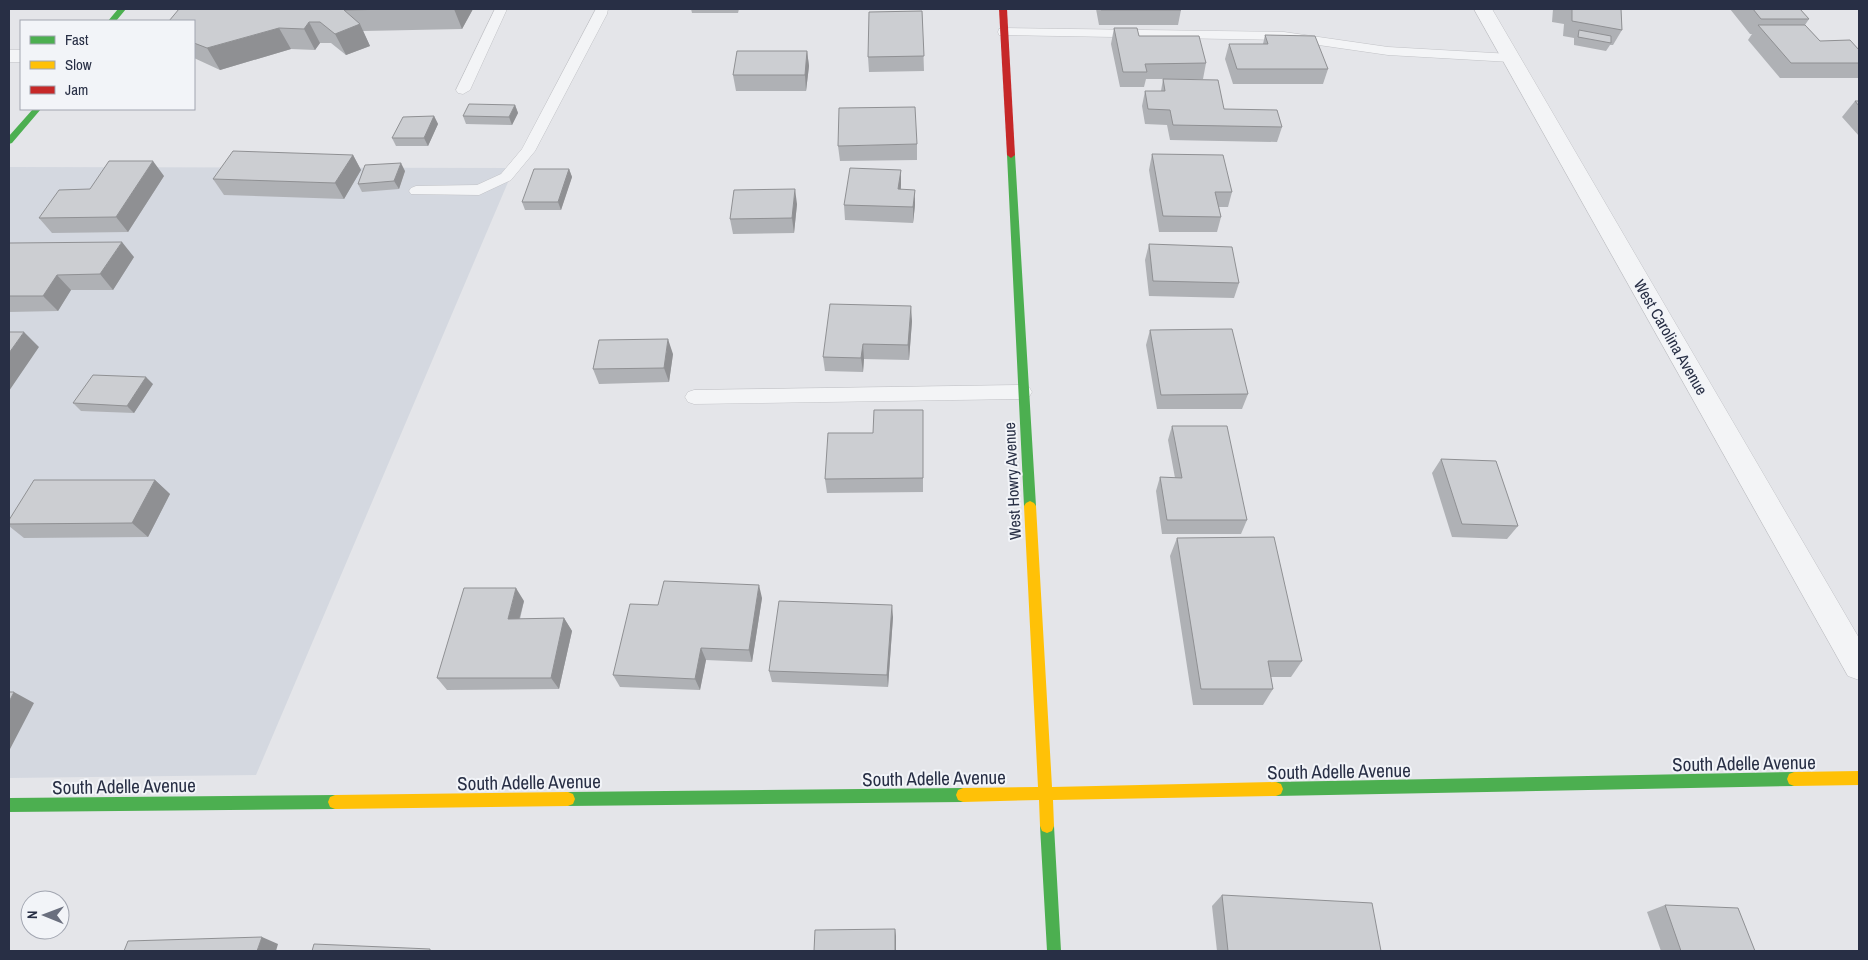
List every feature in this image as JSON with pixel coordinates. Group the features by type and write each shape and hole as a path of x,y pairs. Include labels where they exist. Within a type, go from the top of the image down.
{"street":[{"path":"113,20 122,9"},
{"name":"West Howry Avenue","path":"1003,9 1054,951"},
{"name":"West Carolina Avenue","path":"1483,9 1859,666"},
{"path":"9,141 36,110"},
{"name":"South Adelle Avenue","path":"9,804 1046,794 1859,778"}],"lane":[{"path":"463,90 501,9"},
{"path":"416,192 479,190 506,177 528,151 602,9"},
{"path":"1004,32 1284,36 1388,51 1511,58"},
{"path":"694,397 1024,392"}],"shaded area":[{"path":"9,167 514,168 256,775 9,778"}],"building":[{"path":"179,9 394,9 344,10 360,24 335,34 320,22 309,22 304,29 279,28 207,48 195,43 195,20 170,20"},
{"path":"1181,9 1181,10 1101,10"},
{"path":"1572,9 1621,9 1622,30 1572,21"},
{"path":"1753,9 1800,9 1809,19 1761,19"},
{"path":"922,11 924,56 868,57 869,12"},
{"path":"1758,25 1805,25 1820,41 1850,40 1859,50 1859,63 1791,63"},
{"path":"1114,28 1137,28 1139,36 1199,36 1206,63 1145,64 1147,72 1123,72"},
{"path":"1579,30 1611,36 1611,43 1578,37"},
{"path":"1265,35 1315,36 1328,69 1237,69 1229,44 1268,44"},
{"path":"737,51 807,51 805,75 733,75"},
{"path":"1163,79 1218,80 1224,109 1277,110 1282,127 1173,125 1170,110 1148,109 1145,91 1165,91"},
{"path":"469,104 515,105 509,117 463,116"},
{"path":"915,107 917,144 838,146 839,108"},
{"path":"434,116 424,138 392,138 403,117"},
{"path":"233,151 353,155 335,183 213,179"},
{"path":"1152,154 1223,155 1232,192 1215,192 1221,217 1163,216"},
{"path":"109,161 153,161 116,217 39,218 59,190 90,189"},
{"path":"401,163 394,181 358,184 365,165"},
{"path":"850,168 901,170 898,189 915,190 913,207 844,205"},
{"path":"534,169 569,169 558,202 522,202"},
{"path":"795,189 792,218 730,219 734,190"},
{"path":"122,242 100,274 57,275 43,296 9,296 10,243"},
{"path":"1149,244 1232,247 1239,283 1153,281"},
{"path":"830,304 911,306 908,345 863,344 861,358 823,357"},
{"path":"1232,329 1248,394 1161,395 1150,330"},
{"path":"9,332 24,332 9,353"},
{"path":"668,339 664,368 593,369 599,340"},
{"path":"93,375 146,377 127,406 73,403"},
{"path":"874,410 923,410 923,478 825,479 828,433 873,433"},
{"path":"1172,426 1227,426 1247,520 1167,520 1160,477 1182,478"},
{"path":"1441,459 1496,461 1518,526 1462,524"},
{"path":"34,480 155,480 132,523 9,524 9,520"},
{"path":"1274,537 1302,661 1268,661 1273,689 1201,689 1177,538"},
{"path":"664,581 759,585 749,650 701,648 695,679 613,675 630,604 658,605"},
{"path":"464,588 516,588 508,619 564,618 551,678 437,678"},
{"path":"779,601 892,605 887,675 769,671"},
{"path":"9,692 14,692 9,702"},
{"path":"1222,895 1372,903 1381,951 1228,951"},
{"path":"1665,905 1738,908 1755,951 1681,951"},
{"path":"895,929 895,951 814,951 815,930"},
{"path":"262,937 257,951 124,951 128,941"},
{"path":"314,944 430,949 430,951 312,951"}],"traffic: fast":[{"path":"113,20 122,9"},
{"path":"9,141 36,110"},
{"path":"1011,155 1030,506"},
{"path":"1276,789 1794,779"},
{"path":"568,799 963,795"},
{"path":"9,805 335,802"},
{"path":"1047,826 1054,951"}],"traffic: slow":[{"path":"1030,506 1047,826"},
{"path":"1794,779 1859,778"},
{"path":"963,795 1276,789"},
{"path":"335,802 568,799"}],"traffic: jam":[{"path":"1003,9 1011,155"}]}
